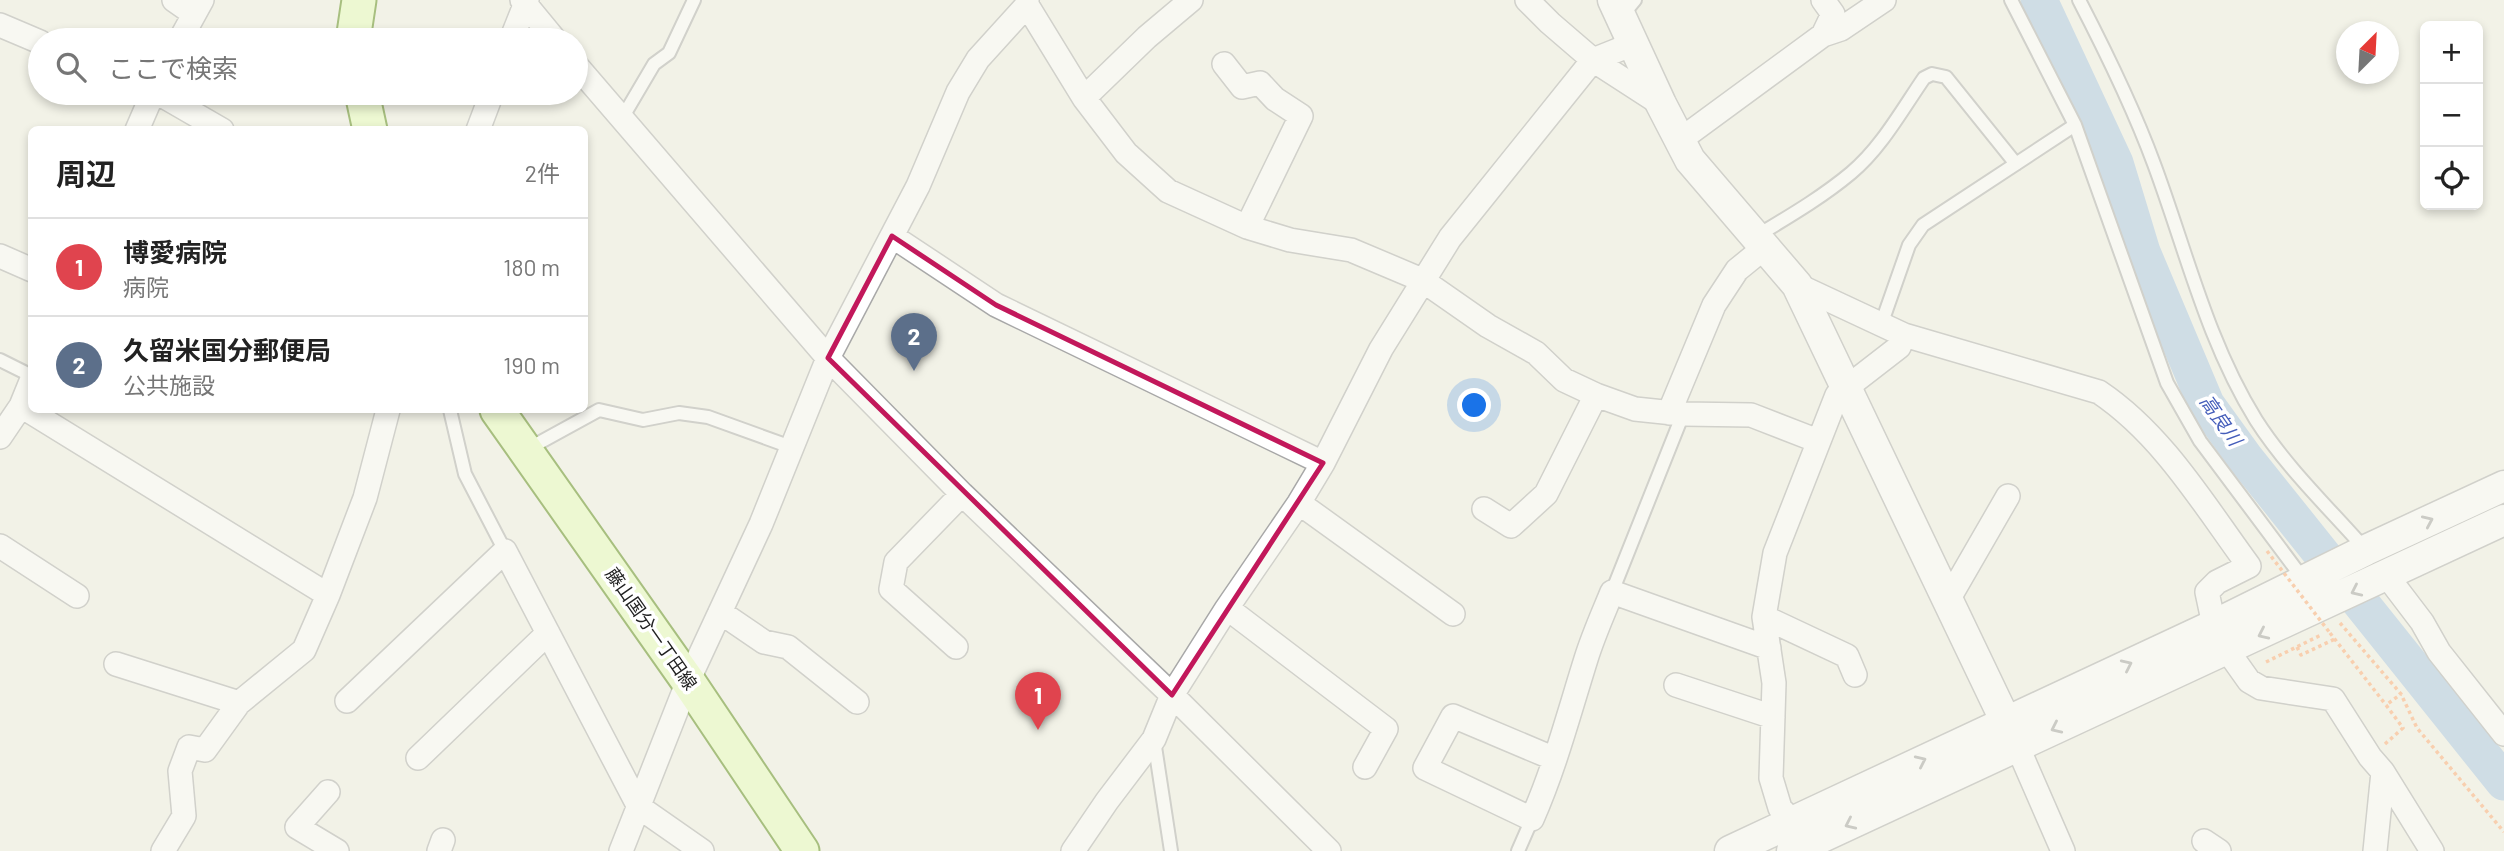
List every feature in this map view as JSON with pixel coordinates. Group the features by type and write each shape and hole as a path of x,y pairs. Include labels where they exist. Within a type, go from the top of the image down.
{"main road":[{"path":"355,28 359,0"},
{"path":"365,105 369,126"},
{"name":"藤山国分一丁田線","path":"499,413 688,681 802,851"}],"street":[{"path":"174,0 198,7 187,28"},
{"path":"1084,97 1147,37 1191,0"},
{"path":"1527,0 1593,60 1661,104"},
{"path":"1823,0 1833,14 1823,35"},
{"path":"1680,139 1823,35 1841,29 1884,0"},
{"path":"515,28 524,1"},
{"path":"524,1 545,28"},
{"path":"621,851 688,681 761,524 828,358 939,140 958,92 978,59 1027,3 1084,97 1126,153 1168,191 1247,227 1290,240 1351,250 1422,280 1488,326 1536,353 1564,380 1596,395 1634,409 1751,415 1818,441"},
{"path":"1073,851 1154,739 1172,695 1227,608 1299,503 1323,463 1381,349 1422,280 1450,238 1593,60 1625,15"},
{"path":"1625,15 1661,104 1690,160 1797,285 2012,734 2063,851"},
{"path":"0,24 28,37"},
{"path":"1224,65 1242,87 1260,83 1275,99 1301,116 1247,227"},
{"path":"588,80 828,358 962,494 1172,695 1329,851"},
{"path":"139,126 149,105"},
{"path":"177,105 215,126"},
{"path":"480,126 487,105"},
{"path":"892,236 996,305 1323,463"},
{"path":"1676,413 1714,305 1760,242"},
{"path":"0,256 28,268"},
{"path":"1797,285 1904,335 2099,392 2122,407 2159,443 2249,566 2217,582 2207,592 2220,637 2249,681 2261,688 2333,699 2432,851"},
{"path":"1792,821 1780,808 1771,778 1774,682 1764,617 1775,553 1838,395 1899,347 1904,335"},
{"path":"0,437 20,406 28,387"},
{"path":"1484,509 1511,526 1546,494 1596,395"},
{"path":"20,406 28,411"},
{"path":"31,413 328,595"},
{"path":"163,851 184,816 180,771 189,747 205,750 239,703 304,650 365,498 387,413"},
{"path":"1792,851 2012,734 2220,637 2304,580 2504,486"},
{"path":"956,647 891,589 896,562 962,494"},
{"path":"1948,600 2008,496"},
{"path":"1299,503 1453,614"},
{"path":"2220,637 2328,619 2387,576 2504,520"},
{"path":"0,546 77,596"},
{"path":"346,701 505,551 639,807 702,851"},
{"path":"2387,576 2422,622 2439,652 2504,734"},
{"path":"1555,759 1453,716 1425,768 1532,819 1555,759 1587,657 1612,592 1769,648"},
{"path":"1227,608 1386,729 1365,767"},
{"path":"720,612 764,642 788,647 857,702"},
{"path":"1764,617 1847,656 1855,675"},
{"path":"418,758 548,633"},
{"path":"116,664 239,703"},
{"path":"1676,685 1773,717"},
{"path":"1730,851 1792,821 2012,734"},
{"path":"2375,851 2376,765"},
{"path":"328,792 297,827 337,851"}],"lane":[{"path":"621,120 654,64 669,53 694,0"},
{"path":"2011,0 2076,125 2167,383 2200,441 2304,580"},
{"path":"2080,0 2125,90 2154,162 2206,315 2229,370 2278,453 2365,550"},
{"path":"1760,242 1853,172 1886,133 1924,78 1933,74 1946,77 2016,164"},
{"path":"1881,324 1909,245 1923,225 2076,125"},
{"path":"0,360 28,376"},
{"path":"526,451 599,410 643,420 679,413 708,417 791,447"},
{"path":"451,413 465,474 505,551"},
{"path":"1612,592 1676,413"},
{"path":"1154,739 1171,851"},
{"path":"1518,851 1532,819"}],"path":[{"path":"2267,551 2401,694 2417,728 2504,832"},
{"path":"2328,619 2335,639 2403,728 2376,765"},
{"path":"2266,662 2321,635"},
{"path":"2297,647 2301,655 2335,639"},
{"path":"2386,705 2401,694"}],"highlighted area":[{"path":"892,236 996,305 1323,463 1172,695 828,358"}],"waterway":[{"name":"高良川","path":"2039,0 2115,163 2142,252 2206,404 2245,458 2504,782"}],"place":[{"name":"久留米国分郵便局","path":"914,371"},
{"name":"博愛病院","path":"1038,730"}]}
